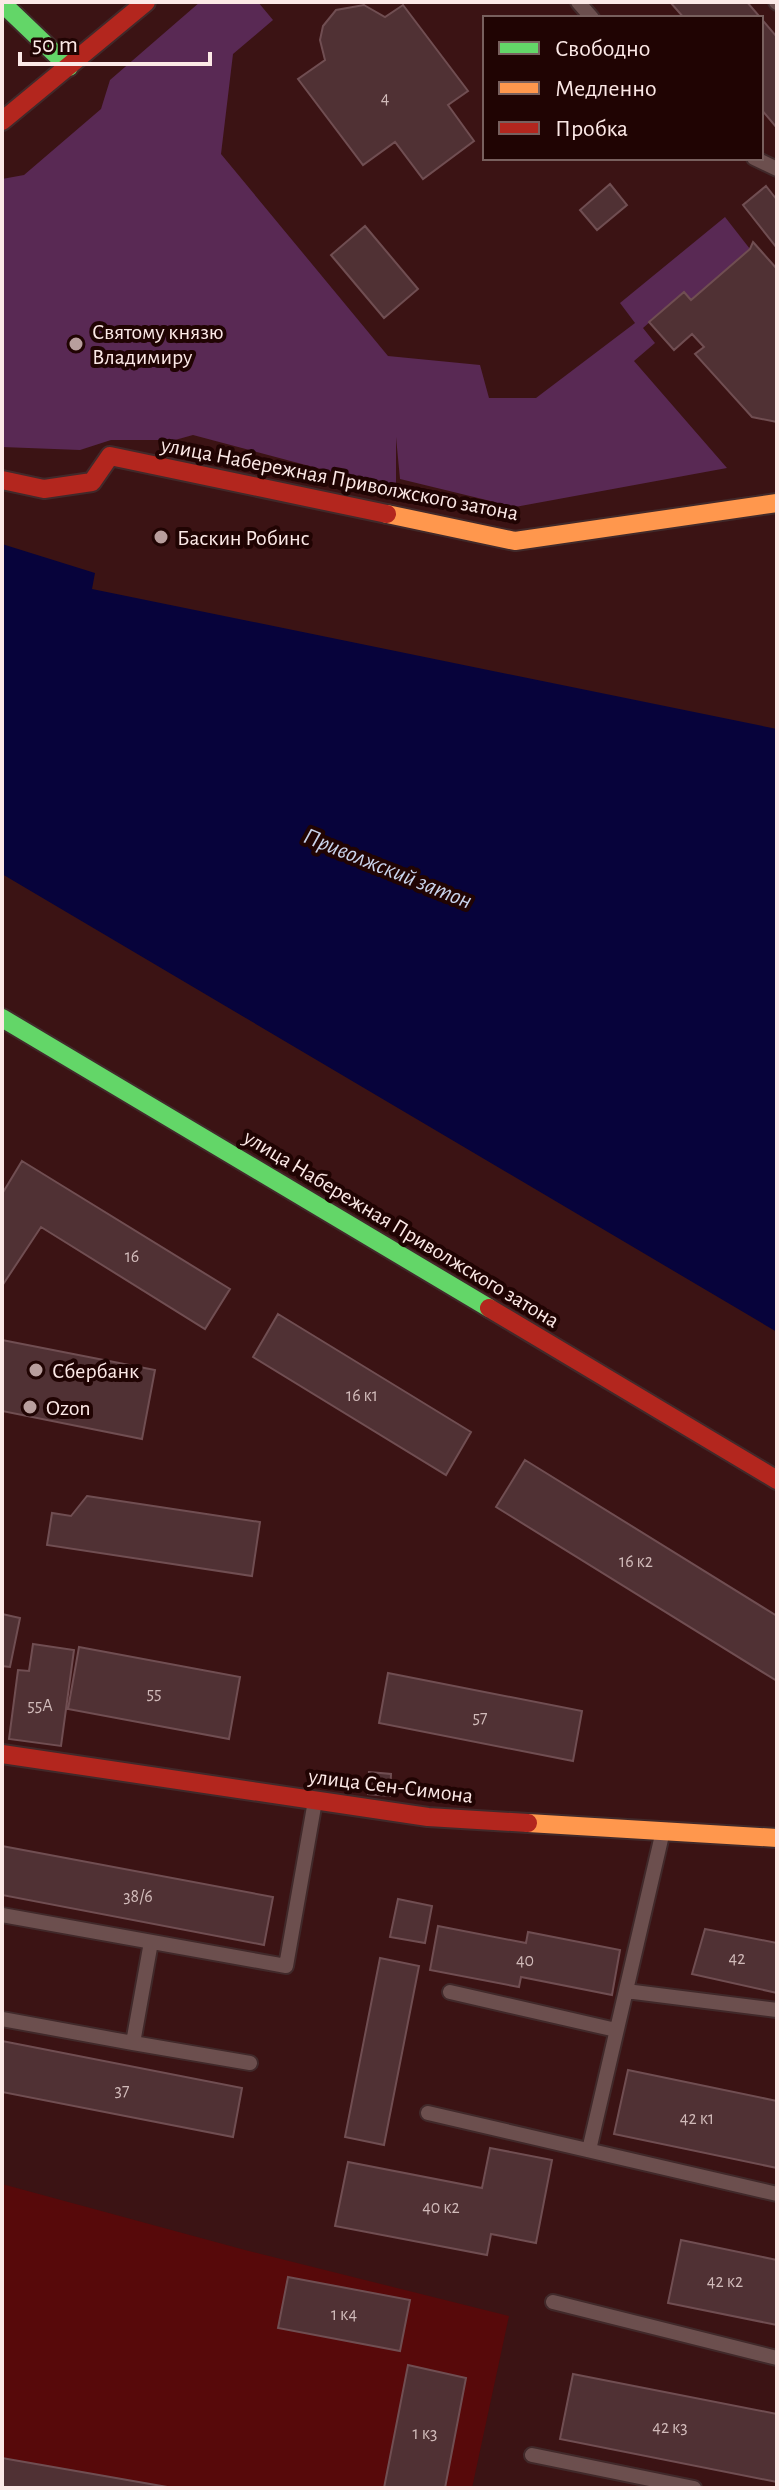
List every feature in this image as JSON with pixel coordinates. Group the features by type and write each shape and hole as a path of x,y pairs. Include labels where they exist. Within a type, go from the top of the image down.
{"street":[{"path":"2,121 146,2"},
{"path":"2,3 69,67"},
{"name":"улица Набережная Приволжского затона","path":"2,480 44,489 92,482 110,456 515,541 777,503"},
{"name":"улица Набережная Приволжского затона","path":"2,1018 777,1480"},
{"name":"улица Сен-Симона","path":"2,1754 428,1817 777,1838"}],"lane":[{"path":"758,160 777,169"},
{"path":"2,1915 286,1966 315,1800"},
{"path":"589,2150 663,1831"},
{"path":"133,2043 151,1942"},
{"path":"626,1991 777,2010"},
{"path":"450,1992 616,2030"},
{"path":"2,2019 250,2063"},
{"path":"428,2113 777,2194"},
{"path":"553,2302 777,2358"},
{"path":"532,2455 694,2488"}],"shaded area":[{"path":"200,2 258,2 273,20 233,54 221,154 388,356 480,365 489,398 536,398 635,323 620,303 725,217 750,249 691,300 684,292 643,328 655,343 634,361 727,468 515,507 400,479 396,437 396,489 193,435 175,440 111,440 80,450 2,447 2,179 24,175 101,109 110,80"},
{"path":"2,2184 245,2250 509,2316 472,2488 2,2488"}],"water":[{"name":"Приволжский затон","path":"2,544 95,573 92,589 777,729 777,1332 2,874"}],"building":[{"path":"670,2 747,2 759,16 682,16"},
{"path":"364,5 385,17 403,5 468,91 448,105 474,141 423,179 395,142 363,165 298,79 325,60 320,40 323,26 336,10"},
{"path":"763,20 777,37 777,128 763,111"},
{"path":"610,184 627,205 597,230 580,210"},
{"path":"766,186 777,200 777,248 743,205"},
{"path":"365,226 418,289 384,318 331,255"},
{"path":"753,242 777,269 777,422 752,417 695,354 704,347 692,334 674,350 649,322 684,292 691,300 750,249"},
{"path":"22,1161 230,1289 205,1329 41,1227 2,1286 2,1194"},
{"path":"278,1314 471,1432 446,1475 253,1357"},
{"path":"2,1340 155,1370 142,1439 2,1411"},
{"path":"525,1460 777,1616 777,1681 496,1507"},
{"path":"87,1496 260,1522 252,1576 47,1545 52,1513 71,1516"},
{"path":"2,1614 20,1618 10,1667 2,1666"},
{"path":"33,1644 74,1650 61,1746 9,1739 18,1670 29,1671"},
{"path":"79,1647 240,1677 229,1739 68,1709"},
{"path":"388,1673 582,1711 573,1761 379,1723"},
{"path":"369,1772 391,1774 390,1796 368,1794"},
{"path":"2,1846 273,1897 264,1945 2,1895"},
{"path":"398,1899 432,1906 425,1943 390,1937"},
{"path":"438,1926 526,1943 528,1932 620,1950 612,1995 521,1977 519,1987 430,1970"},
{"path":"705,1929 777,1943 777,1993 692,1974"},
{"path":"380,1958 419,1966 384,2145 345,2137"},
{"path":"2,2041 242,2088 233,2137 2,2092"},
{"path":"628,2070 777,2101 777,2168 614,2134"},
{"path":"490,2148 552,2160 536,2243 491,2234 487,2255 335,2226 348,2162 482,2188"},
{"path":"681,2240 777,2260 777,2325 668,2303"},
{"path":"288,2277 410,2300 400,2351 278,2328"},
{"path":"408,2365 466,2378 445,2488 384,2488"},
{"path":"573,2374 777,2414 777,2482 560,2439"},
{"path":"2,2458 173,2488 2,2488"}],"traffic: fast":[{"path":"2,3 69,67"},
{"path":"2,1018 489,1308"}],"traffic: slow":[{"path":"387,514 515,541 777,503"},
{"path":"528,1823 777,1838"}],"traffic: jam":[{"path":"2,121 146,2"},
{"path":"2,480 44,489 92,482 110,456 387,514"},
{"path":"489,1308 777,1480"},
{"path":"2,1754 428,1817 528,1823"}],"place":[{"name":"Святому князю Владимиру","path":"76,344"},
{"name":"Баскин Робинс","path":"161,537"},
{"name":"Сбербанк","path":"36,1370"},
{"name":"Ozon","path":"30,1407"}]}
